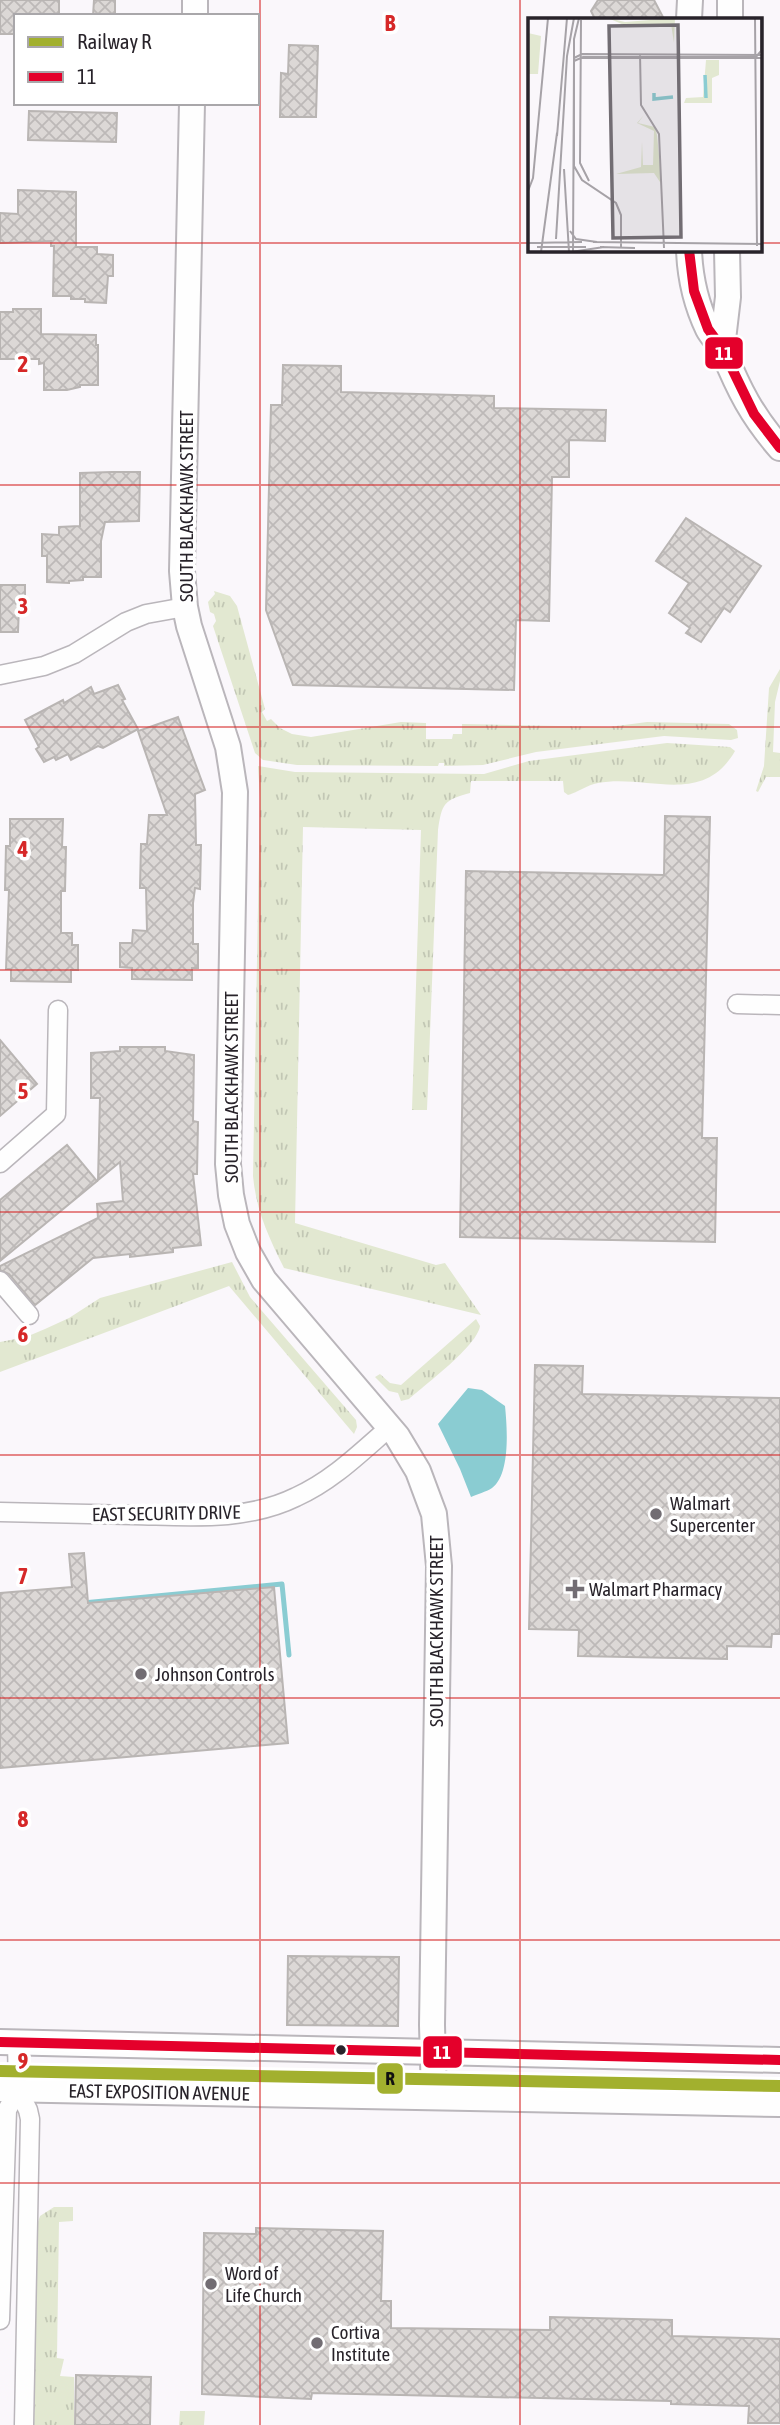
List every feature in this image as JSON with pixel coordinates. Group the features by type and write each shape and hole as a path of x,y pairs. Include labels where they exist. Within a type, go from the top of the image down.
{"street":[{"path":"690,0 690,18"},
{"path":"730,0 730,18"},
{"name":"SOUTH BLACKHAWK STREET","path":"192,105 182,558 189,626 228,747 235,792 228,1164 233,1210 248,1252 271,1291 390,1427 423,1483 434,1514 439,1546 432,2052 434,2097"},
{"path":"689,252 695,295 709,330 722,348 745,401 780,448"},
{"path":"722,348 728,297 727,252"},
{"path":"0,675 44,666 74,654 126,622 146,614 185,607"},
{"path":"737,1004 780,1005"},
{"path":"0,1163 56,1114 58,1010"},
{"path":"0,1281 29,1315"},
{"name":"EAST SECURITY DRIVE","path":"0,1512 208,1517 259,1511 316,1487 390,1427"},
{"path":"0,2320 9,2089 8,2042 780,2060"},
{"path":"9,2089 29,2110 30,2119 24,2425"},
{"name":"EAST EXPOSITION AVENUE","path":"9,2089 780,2104"}],"green space":[{"path":"214,591 230,596 237,606 265,709 262,712 267,721 271,719 292,734 311,737 401,722 426,723 426,739 452,739 453,734 462,734 462,724 609,727 647,722 729,724 737,730 738,738 731,740 664,736 536,752 483,765 297,765 263,760 255,753 213,626 216,621 208,602 215,594"},
{"path":"780,669 775,702 773,752 780,753 780,777 766,777 758,792 756,791 764,766 769,688"},
{"path":"667,743 730,747 735,751 722,768 707,778 691,783 673,785 617,781 590,785 568,795 564,792 563,781 471,781 470,793 455,798 443,808 438,830 427,1110 412,1110 421,830 303,827 295,1223 436,1265 445,1263 481,1315 284,1268 260,1212 253,1176 260,798 258,766 295,772 484,774 529,761"},
{"path":"232,1262 250,1297 356,1420 354,1434 229,1286 0,1372 0,1342 26,1337 45,1329 69,1318 100,1298"},
{"path":"476,1319 480,1326 470,1344 409,1399 401,1401 398,1393 389,1391 375,1377 380,1374 390,1383 401,1385"},
{"path":"54,2207 73,2207 73,2221 59,2222 57,2358 64,2359 60,2376 74,2377 74,2425 34,2425 37,2225 40,2216"},
{"path":"180,2411 205,2411 204,2425 179,2425"}],"water":[{"path":"468,1388 482,1390 505,1406 506,1425 505,1461 498,1481 492,1488 471,1497 438,1424"}],"building":[{"path":"0,0 59,0 59,14 14,14 14,34 0,34"},
{"path":"94,0 115,0 115,14 93,14"},
{"path":"598,0 654,0 663,18 594,18 591,11"},
{"path":"289,45 318,46 316,117 280,117 281,73 288,74"},
{"path":"29,111 117,113 116,142 28,140"},
{"path":"18,190 76,192 76,247 97,247 97,254 113,255 113,276 108,276 106,303 85,302 85,299 71,299 71,296 53,296 54,246 51,246 51,241 0,243 0,213 18,214"},
{"path":"13,309 41,309 41,334 96,335 98,385 80,385 67,390 44,390 44,363 39,364 39,359 0,359 0,312 13,312"},
{"path":"283,365 341,366 341,392 494,396 494,408 606,410 605,441 569,440 569,477 552,477 549,621 516,620 514,690 293,685 266,610 271,405 282,405"},
{"path":"140,472 139,521 105,522 101,541 101,577 83,577 83,580 69,583 47,582 47,556 42,556 42,534 59,535 59,527 80,526 80,473"},
{"path":"686,518 761,566 730,612 724,608 701,642 686,633 690,628 669,613 689,583 656,561"},
{"path":"0,585 25,585 25,606 19,606 18,632 0,632"},
{"path":"118,685 125,699 122,700 138,729 103,748 98,746 71,760 68,754 44,762 25,720 63,700 64,703 91,687 94,694"},
{"path":"178,717 205,790 195,794 196,845 201,845 200,889 195,888 193,903 193,944 198,944 198,968 192,968 192,980 132,979 132,968 120,967 120,943 132,943 133,930 147,931 146,888 140,888 141,844 147,844 149,815 167,815 138,731"},
{"path":"665,816 710,817 702,1138 717,1138 715,1242 460,1237 466,871 664,875"},
{"path":"10,819 63,819 62,847 66,847 65,891 61,891 61,933 72,933 72,945 78,945 78,970 71,970 71,982 11,981 11,969 6,969 9,890 5,890 6,846 10,846"},
{"path":"0,1040 37,1084 0,1116"},
{"path":"120,1047 165,1047 165,1051 194,1055 193,1121 198,1122 197,1174 193,1174 201,1245 173,1248 173,1252 93,1258 35,1305 9,1274 0,1270 0,1266 98,1218 97,1204 123,1201 120,1162 98,1180 100,1098 91,1098 91,1053 120,1051"},
{"path":"67,1145 97,1181 0,1261 0,1200"},
{"name":"Walmart Supercenter","path":"535,1365 583,1366 582,1394 780,1398 780,1634 772,1634 771,1647 727,1646 727,1659 578,1656 579,1630 529,1629"},
{"name":"Johnson Controls","path":"84,1553 88,1603 274,1587 288,1743 0,1768 0,1593 72,1587 69,1554"},
{"path":"288,1956 399,1957 398,2026 287,2025"},
{"path":"256,2228 383,2231 381,2301 391,2301 391,2328 550,2330 550,2317 672,2320 672,2336 780,2339 780,2423 748,2423 749,2406 671,2404 671,2401 312,2393 311,2399 202,2394 204,2233 256,2234"},
{"path":"76,2375 151,2377 150,2425 75,2425"}],"waterway":[{"path":"83,1603 282,1584 289,1655"}],"rail line":[{"name":"R","path":"0,2071 780,2086"}],"transit line":[{"name":"11","path":"689,252 694,291 708,329 722,348 754,414 780,448"},
{"name":"11","path":"0,2042 780,2060"}],"place":[{"name":"Walmart Supercenter","path":"656,1514"},
{"name":"Walmart Pharmacy","path":"575,1589"},
{"name":"Johnson Controls","path":"141,1674"},
{"name":"Word of Life Church","path":"211,2284"},
{"name":"Cortiva Institute","path":"317,2343"}]}
